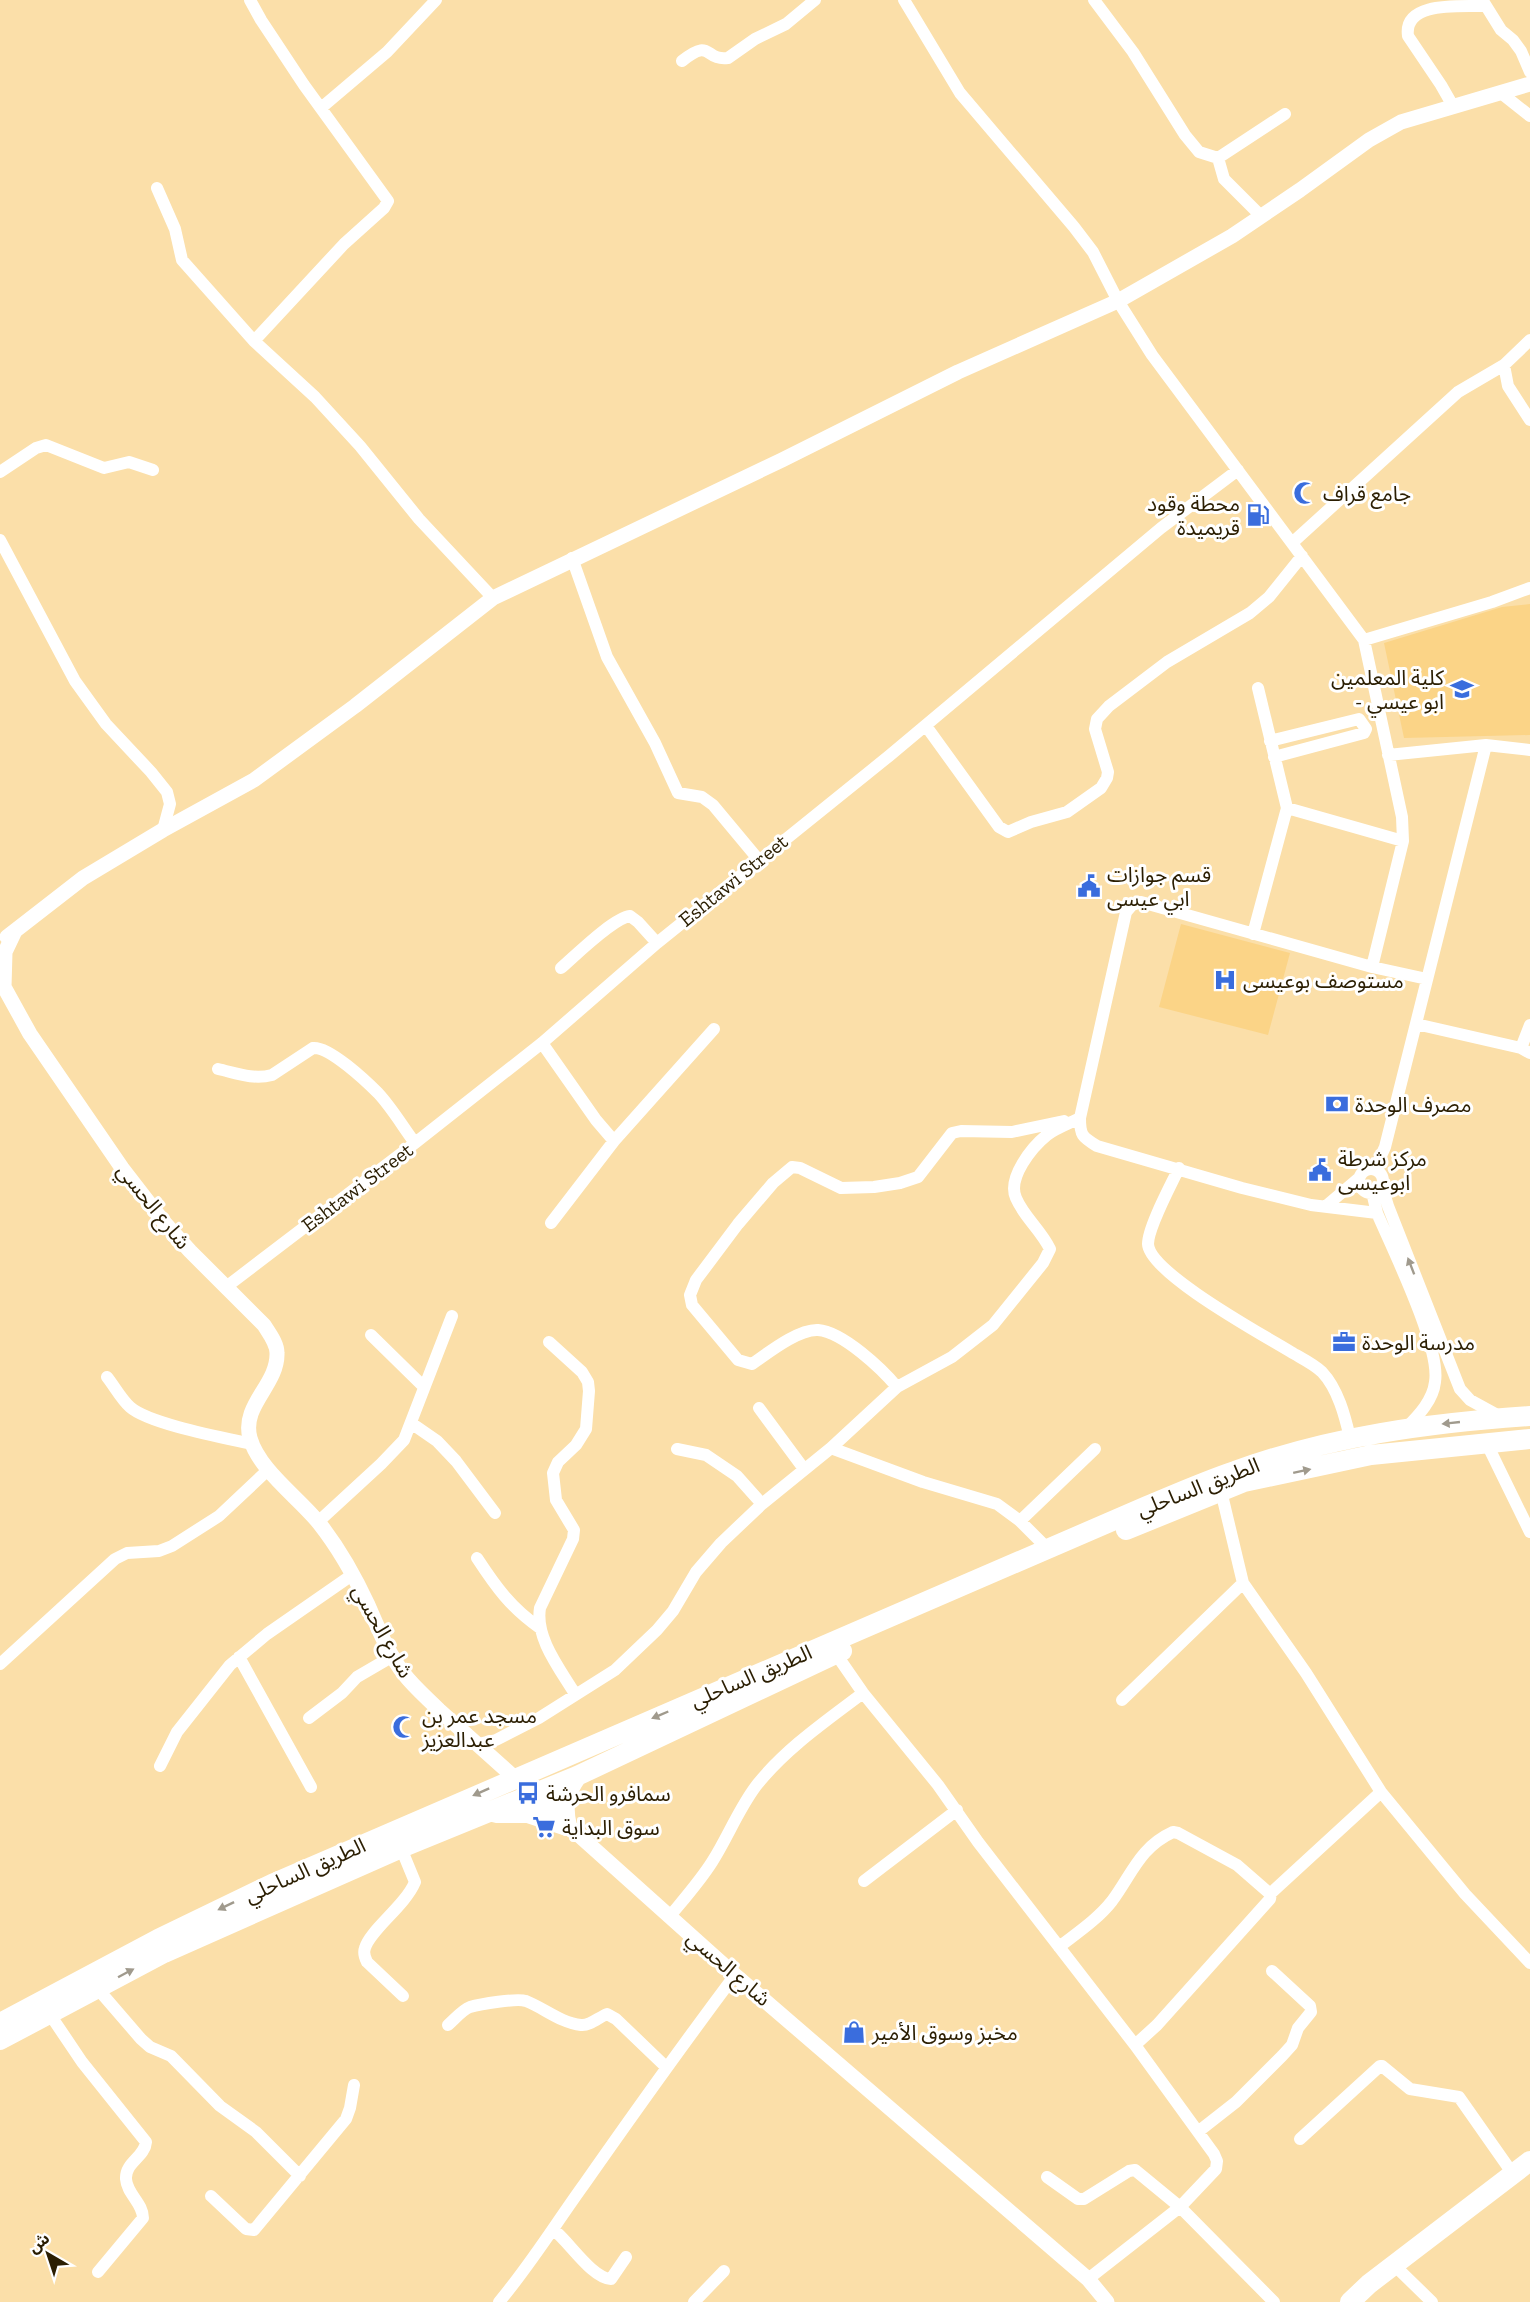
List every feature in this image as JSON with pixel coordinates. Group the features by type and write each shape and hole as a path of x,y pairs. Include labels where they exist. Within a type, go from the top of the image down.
{"main road":[{"name":"الطريق الساحلي","path":"0,2023 158,1939 272,1884 514,1778 1236,1470 1350,1438 1407,1428 1530,1416"},
{"name":"الطريق الساحلي","path":"0,2040 164,1953 401,1848 489,1814 577,1776 836,1654 1221,1491 1244,1482 1371,1455 1530,1438"},
{"path":"489,1814 528,1814 567,1826 564,1804 571,1784 577,1776"},
{"path":"1350,2302 1394,2265 1530,2161"}],"street":[{"path":"250,0 321,108 388,201 384,208 344,244 254,341"},
{"path":"321,108 387,52 436,0"},
{"path":"682,61 696,50 728,58 755,39 786,24 815,0"},
{"path":"904,0 960,93 1093,252 1118,301 1152,355 1364,640 1402,817 1403,841 1372,968"},
{"path":"1094,0 1133,52 1185,135 1199,152 1218,158"},
{"path":"1453,106 1442,85 1408,36 1407,29 1414,16 1428,9 1484,3 1501,30 1521,51 1530,72"},
{"path":"0,943 83,878 163,830 254,780 355,706 493,598 782,460 958,372 1118,301 1232,236 1384,131 1401,122 1530,84"},
{"path":"1501,93 1530,116"},
{"path":"1218,158 1285,114"},
{"path":"1218,158 1224,179 1261,216"},
{"path":"157,188 175,229 182,260 254,341 321,404 360,446 420,519 493,598"},
{"path":"1292,543 1458,392 1504,365 1530,340"},
{"path":"1504,365 1508,386 1530,420"},
{"path":"0,472 36,448 46,445 104,468 129,462 153,470"},
{"name":"Eshtawi Street","path":"226,1287 542,1043 657,943 926,726 1161,528 1238,470"},
{"path":"0,540 75,681 106,724 168,792 170,804 163,830"},
{"path":"926,726 1004,831 1008,832 1031,822 1067,812 1101,788 1107,778 1106,760 1095,729 1097,719 1109,706 1167,662 1250,613 1269,597 1302,556"},
{"path":"573,558 607,657 655,743 678,793 702,797 713,805 758,860"},
{"path":"1364,640 1492,603 1530,588"},
{"path":"1253,934 1287,808 1258,688"},
{"path":"1270,741 1359,719 1366,729 1364,734 1275,757"},
{"path":"1388,755 1486,745 1530,750"},
{"path":"1375,1169 1385,1147 1486,745"},
{"path":"1287,808 1403,841"},
{"path":"1377,1213 1311,1204 1242,1188 1097,1146 1084,1138 1080,1130 1080,1118 1126,912 1132,905 1141,902 1372,968 1427,980"},
{"path":"561,968 624,917 630,916 638,922 657,943"},
{"name":"شارع الحسي","path":"15,931 4,952 2,985 40,1049 122,1168 163,1221 272,1336 278,1352 267,1384 251,1412 249,1423 252,1444 269,1469 318,1522 352,1575 393,1656 413,1685 735,1975 1088,2279 1107,2302"},
{"path":"1416,1024 1527,1049 1530,1025"},
{"path":"551,1224 614,1141 714,1029"},
{"path":"542,1043 596,1120 614,1141"},
{"path":"218,1069 264,1077 272,1075 313,1048 319,1047 336,1057 378,1094 415,1143"},
{"path":"478,1744 508,1734 539,1718 615,1670 657,1630 673,1611 696,1572 721,1543 762,1504 831,1448 897,1387 952,1357 993,1325 1043,1263 1050,1249 1041,1232 1015,1196 1014,1183 1024,1159 1047,1135 1080,1118"},
{"path":"897,1387 868,1357 830,1333 817,1330 802,1334 776,1347 752,1364 738,1360 692,1305 690,1295 696,1280 738,1224 773,1183 792,1167 800,1168 841,1188 900,1183 918,1177 952,1133 961,1131 1012,1132 1080,1118"},
{"path":"1179,1168 1150,1232 1148,1244 1150,1251 1170,1274 1188,1287 1226,1313 1321,1370 1336,1394 1346,1418 1350,1438"},
{"path":"1326,1206 1359,1178 1365,1170 1375,1169"},
{"path":"1353,1209 1373,1190 1382,1176 1375,1169"},
{"path":"1359,1178 1360,1186 1373,1190 1388,1206 1460,1389 1470,1400 1502,1418"},
{"path":"1373,1190 1377,1213 1426,1333 1436,1368 1435,1385 1429,1400 1407,1428"},
{"path":"318,1522 404,1440 452,1316"},
{"path":"371,1335 424,1387"},
{"path":"549,1342 582,1372 590,1390 586,1429 576,1445 558,1462 553,1473 556,1500 574,1530 573,1539 540,1608 538,1620 554,1659 575,1694"},
{"path":"108,1377 135,1411 183,1428 252,1444"},
{"path":"759,1408 804,1469"},
{"path":"411,1423 437,1441 456,1461 495,1513"},
{"path":"1486,1442 1530,1532"},
{"path":"831,1448 923,1482 997,1504 1020,1521 1048,1549"},
{"path":"677,1449 706,1455 737,1476 762,1504"},
{"path":"1020,1521 1095,1449"},
{"path":"0,1664 115,1559 127,1553 159,1551 172,1546 219,1516 269,1469"},
{"path":"1221,1491 1243,1583 1306,1673 1381,1792 1465,1894 1530,1963"},
{"path":"477,1558 496,1586 520,1614 540,1628"},
{"path":"160,1766 177,1732 238,1657 352,1575"},
{"path":"1122,1700 1243,1583"},
{"path":"836,1654 863,1693 957,1810 978,1842 1135,2045 1214,2154 1217,2166 1215,2172 1180,2207 1088,2279"},
{"path":"309,1718 342,1693 357,1677 393,1656"},
{"path":"238,1657 311,1787"},
{"path":"670,1916 712,1863 756,1786 806,1737 863,1693"},
{"path":"1135,2045 1157,2025 1270,1899 1271,1893 1381,1792"},
{"path":"864,1881 957,1810"},
{"path":"1059,1947 1112,1901 1128,1873 1144,1853 1173,1832 1179,1833 1237,1865 1271,1893"},
{"path":"401,1848 415,1882 407,1899 364,1949 367,1962 403,1996"},
{"path":"1199,2132 1236,2102 1282,2056 1292,2045 1298,2028 1311,2012 1310,2006 1272,1971"},
{"path":"500,2302 554,2230 666,2067 735,1975"},
{"path":"98,1988 141,2039 150,2047 171,2056 220,2106 256,2132 300,2176"},
{"path":"448,2025 468,2008 517,1999 529,2002 546,2013 582,2025 589,2024 594,2019 607,2014 612,2016 666,2067"},
{"path":"49,2013 82,2062 146,2142 131,2163 126,2177 144,2218 98,2272"},
{"path":"1300,2139 1382,2066 1410,2089 1459,2097 1513,2175"},
{"path":"211,2196 246,2229 254,2230 346,2119 354,2085"},
{"path":"1047,2177 1078,2199 1084,2199 1129,2171 1135,2170 1180,2207 1274,2302"},
{"path":"554,2230 597,2276 603,2279 611,2279 626,2256"},
{"path":"1394,2265 1432,2302"},
{"path":"694,2302 724,2271"}],"shaded area":[{"name":"كلية المعلمين - ابو عيسي","path":"1530,604 1530,735 1404,738 1384,643 1502,607"},
{"name":"مستوصف بوعيسى","path":"1181,924 1290,953 1268,1035 1159,1007"}],"place":[{"name":"جامع قراف","path":"1305,493"},
{"name":"محطة وقود قريميدة","path":"1258,515"},
{"name":"كلية المعلمين - ابو عيسي","path":"1462,689"},
{"name":"قسم جوازات ابي عيسى","path":"1089,886"},
{"name":"مستوصف بوعيسى","path":"1225,980"},
{"name":"مصرف الوحدة","path":"1337,1104"},
{"name":"مركز شرطة ابوعيسى","path":"1320,1170"},
{"name":"مدرسة الوحدة","path":"1344,1342"},
{"name":"مسجد عمر بن عبدالعزيز","path":"404,1727"},
{"name":"سمافرو الحرشة","path":"528,1793"},
{"name":"سوق البداية","path":"544,1827"},
{"name":"مخبز وسوق الأمير","path":"854,2032"}]}
